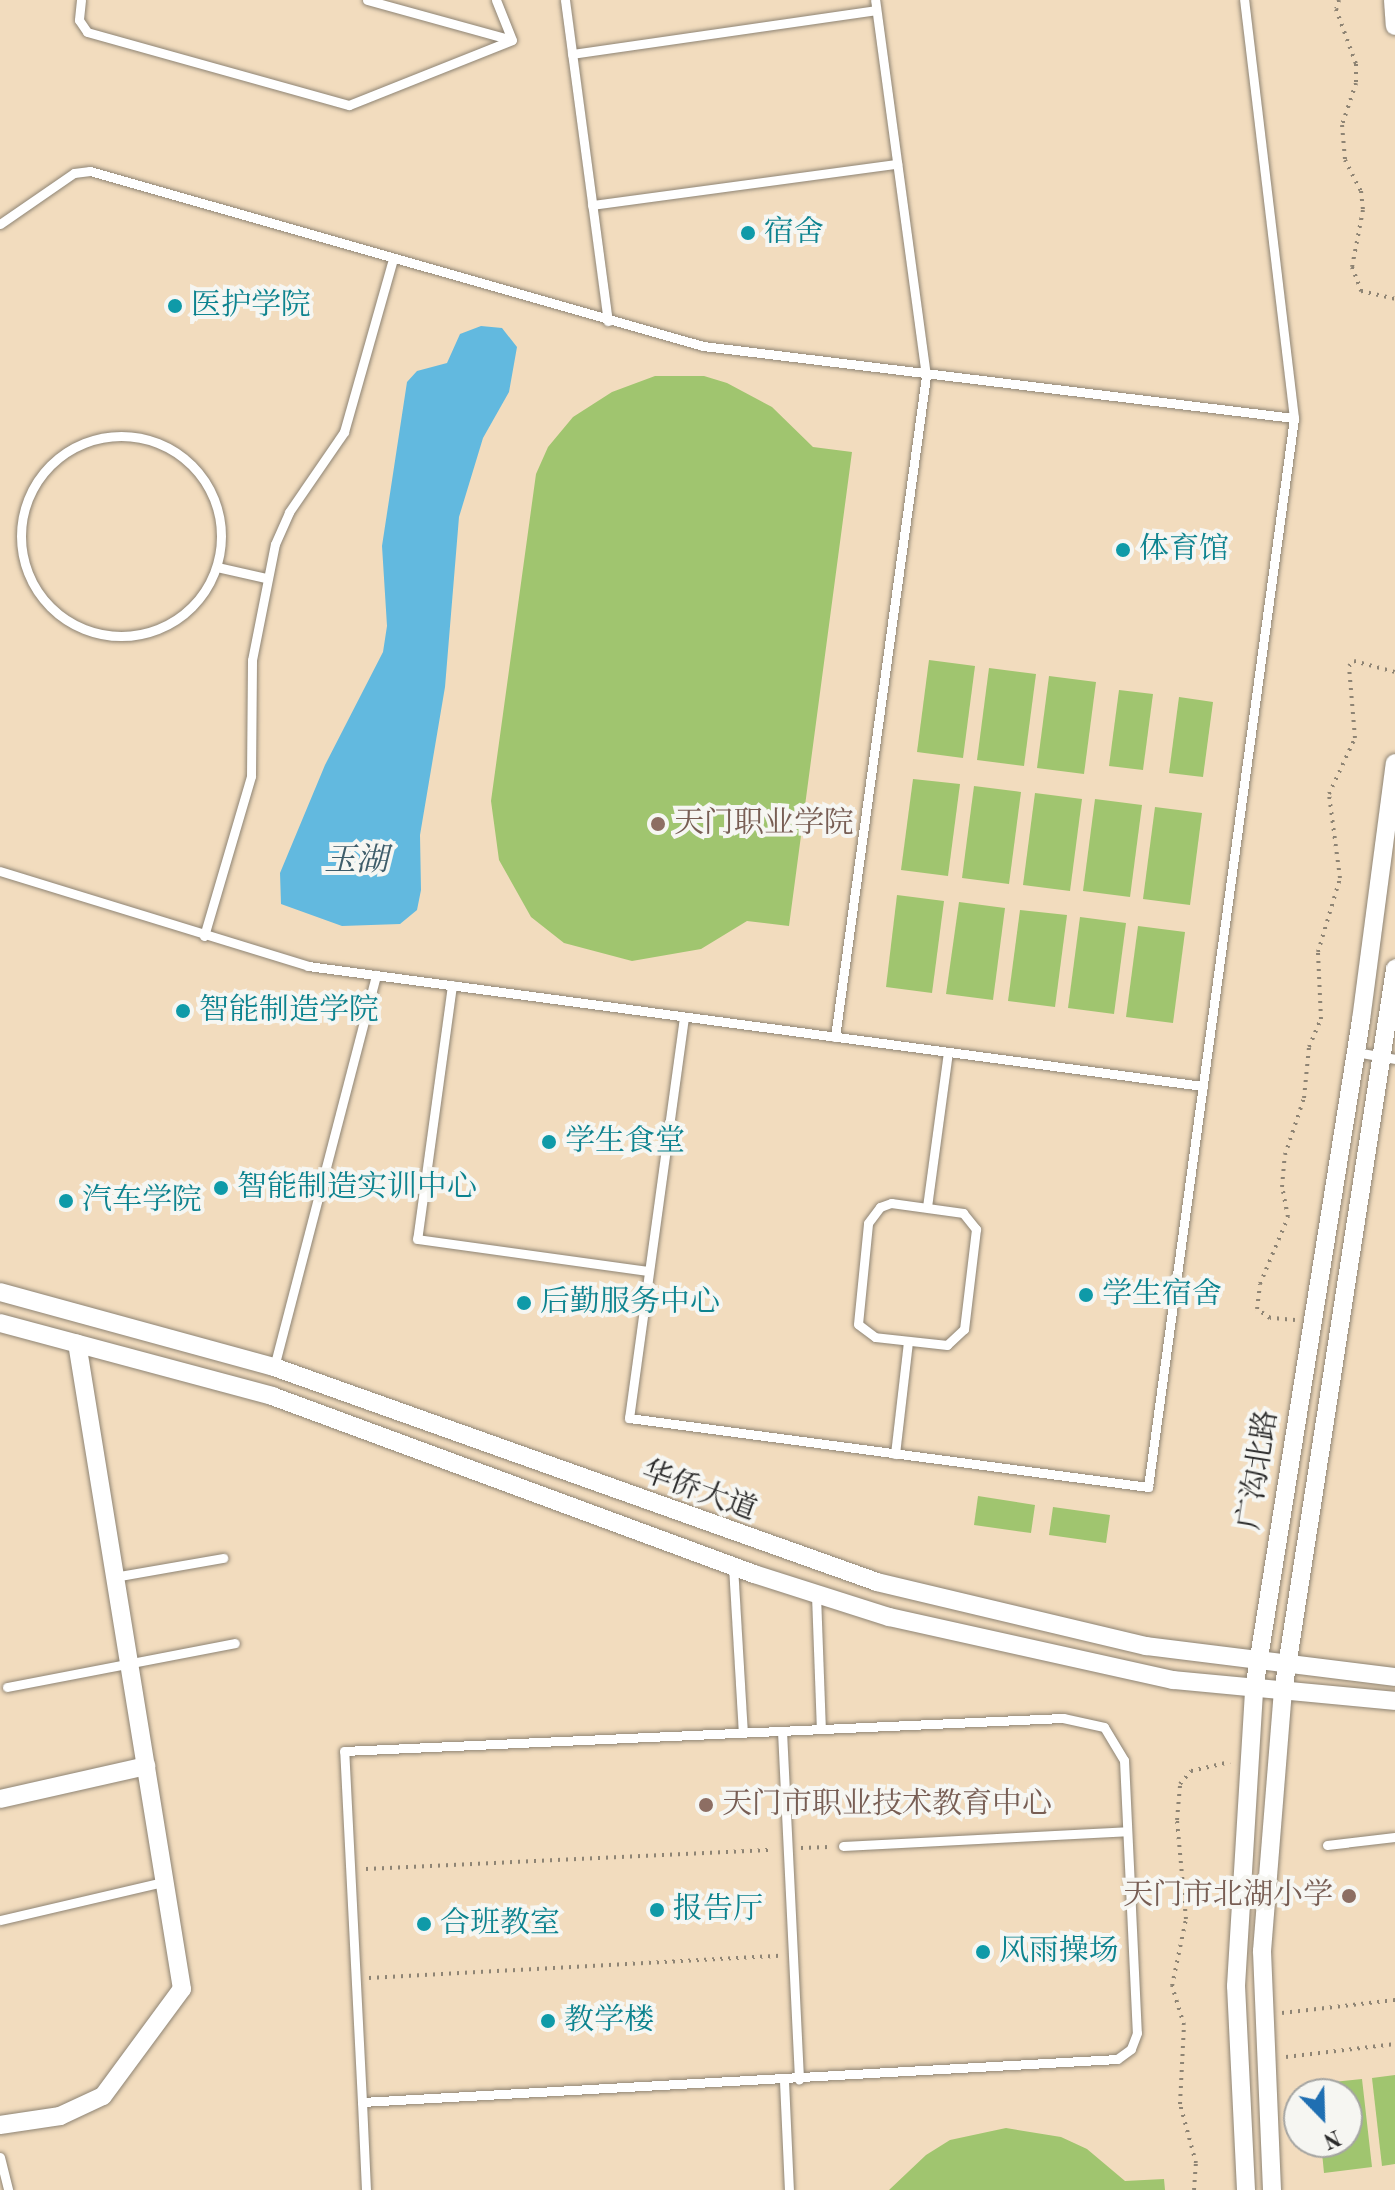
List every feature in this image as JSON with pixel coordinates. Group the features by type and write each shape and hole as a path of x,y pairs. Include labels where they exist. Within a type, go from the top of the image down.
{"street":[{"path":"1393,0 1395,26"},
{"name":"广沟北路","path":"1246,2190 1236,1986 1254,1689 1310,1322 1356,1052 1395,763"},
{"name":"广沟北路","path":"1272,2190 1262,2016 1267,1870 1283,1692 1389,1058 1395,969"},
{"name":"华侨大道","path":"0,1292 274,1367 877,1582 1046,1626 1257,1662 1395,1677"},
{"name":"华侨大道","path":"0,1323 272,1396 816,1595 1084,1663 1254,1689 1395,1701"},
{"path":"0,2125 60,2116 95,2101 174,2005 184,1974 128,1664 77,1343"},
{"path":"0,1799 146,1766"}],"lane":[{"path":"81,0 79,20 87,32 349,105 512,40"},
{"path":"367,0 512,40"},
{"path":"496,0 512,40"},
{"path":"565,0 608,321"},
{"path":"684,1017 629,1418 1148,1487 1294,418 1244,0"},
{"path":"572,54 875,5 926,376 835,1037"},
{"path":"592,205 897,164"},
{"path":"0,224 74,173 90,171 703,346 926,376 1294,418"},
{"path":"204,936 251,776 252,660 266,578 289,512 334,449 353,409 393,259"},
{"path":"110,436 143,438 174,450 205,482 216,502 222,534 217,567 201,596 177,619 148,633 104,634 82,630 54,612 33,587 21,556 20,523 30,491 59,458 78,445 110,436"},
{"path":"217,567 266,578"},
{"path":"0,871 308,966 1203,1086"},
{"path":"274,1367 376,975"},
{"path":"452,985 417,1239 649,1271"},
{"path":"927,1207 948,1052"},
{"path":"1356,1052 1389,1058"},
{"path":"891,1203 963,1213 971,1219 978,1241 964,1329 947,1345 908,1342 865,1332 856,1313 873,1215 891,1203"},
{"path":"895,1454 908,1342"},
{"path":"114,1577 223,1558"},
{"path":"733,1566 743,1732"},
{"path":"816,1595 821,1729"},
{"path":"7,1687 235,1643"},
{"path":"362,2102 784,2081 1117,2059 1131,2049 1137,2033 1124,1760 1104,1727 1087,1720 344,1751 366,2190"},
{"path":"782,1731 799,2080"},
{"path":"843,1846 1127,1831"},
{"path":"1327,1845 1395,1837"},
{"path":"0,1920 167,1881"},
{"path":"784,2081 789,2190"},
{"path":"0,2157 8,2190"}],"path":[{"path":"1339,0 1336,9 1356,64 1356,83 1342,125 1345,160 1361,191 1363,210 1352,267 1361,291 1395,299"},
{"path":"1310,1322 1261,1314 1260,1284 1288,1217 1282,1187 1285,1155 1304,1098 1309,1047 1321,1019 1318,952 1340,878 1329,794 1355,738 1349,666 1354,661 1395,672"},
{"path":"1194,2190 1196,2163 1179,2083 1184,2025 1172,1986 1186,1919 1177,1820 1180,1784 1191,1771 1248,1758"},
{"path":"350,1870 843,1846"},
{"path":"355,1978 794,1956"},
{"path":"1262,2016 1395,2000"},
{"path":"1263,2060 1395,2044"}],"green space":[{"path":"655,376 704,376 727,383 772,407 813,447 852,452 789,926 747,921 701,949 632,961 564,943 531,917 499,860 491,801 536,474 548,447 573,417 612,392"},
{"path":"929,660 975,666 963,758 917,752"},
{"path":"989,668 1036,674 1024,766 977,760"},
{"path":"1049,676 1096,682 1084,774 1037,768"},
{"path":"1119,690 1153,694 1143,770 1109,766"},
{"path":"1179,697 1213,702 1203,777 1169,773"},
{"path":"913,779 960,784 948,876 901,870"},
{"path":"974,786 1021,792 1009,884 962,878"},
{"path":"1035,793 1082,799 1070,891 1023,885"},
{"path":"1095,799 1142,805 1130,897 1083,891"},
{"path":"1155,807 1202,813 1190,905 1143,899"},
{"path":"897,895 944,901 932,993 886,987"},
{"path":"959,902 1005,908 993,1000 946,994"},
{"path":"1020,910 1067,915 1055,1007 1008,1001"},
{"path":"1080,917 1126,923 1114,1014 1068,1008"},
{"path":"1138,926 1185,932 1173,1023 1126,1017"},
{"path":"978,1496 1035,1505 1031,1533 974,1525"},
{"path":"1053,1507 1110,1515 1106,1543 1049,1535"},
{"path":"1395,2075 1395,2164 1382,2166 1372,2078"},
{"path":"1363,2088 1372,2167 1324,2173 1323,2158 1363,2158"},
{"path":"1006,2128 1061,2137 1087,2149 1125,2181 1164,2179 1165,2190 889,2190 926,2155 950,2140"}],"water":[{"name":"玉湖","path":"481,326 502,328 517,347 509,392 483,438 459,517 445,687 420,835 421,890 417,910 400,924 342,926 281,904 280,873 325,765 383,652 387,626 382,546 407,382 417,371 447,363 460,334"}],"place":[{"name":"宿舍","path":"748,233"},
{"name":"医护学院","path":"175,306"},
{"name":"体育馆","path":"1123,550"},
{"name":"天门职业学院","path":"658,824"},
{"name":"智能制造学院","path":"183,1011"},
{"name":"学生食堂","path":"549,1142"},
{"name":"智能制造实训中心","path":"221,1188"},
{"name":"汽车学院","path":"66,1201"},
{"name":"学生宿舍","path":"1086,1295"},
{"name":"后勤服务中心","path":"524,1303"},
{"name":"天门市职业技术教育中心","path":"706,1805"},
{"name":"天门市北湖小学","path":"1349,1896"},
{"name":"报告厅","path":"657,1910"},
{"name":"合班教室","path":"424,1924"},
{"name":"风雨操场","path":"983,1952"},
{"name":"教学楼","path":"548,2021"}]}
